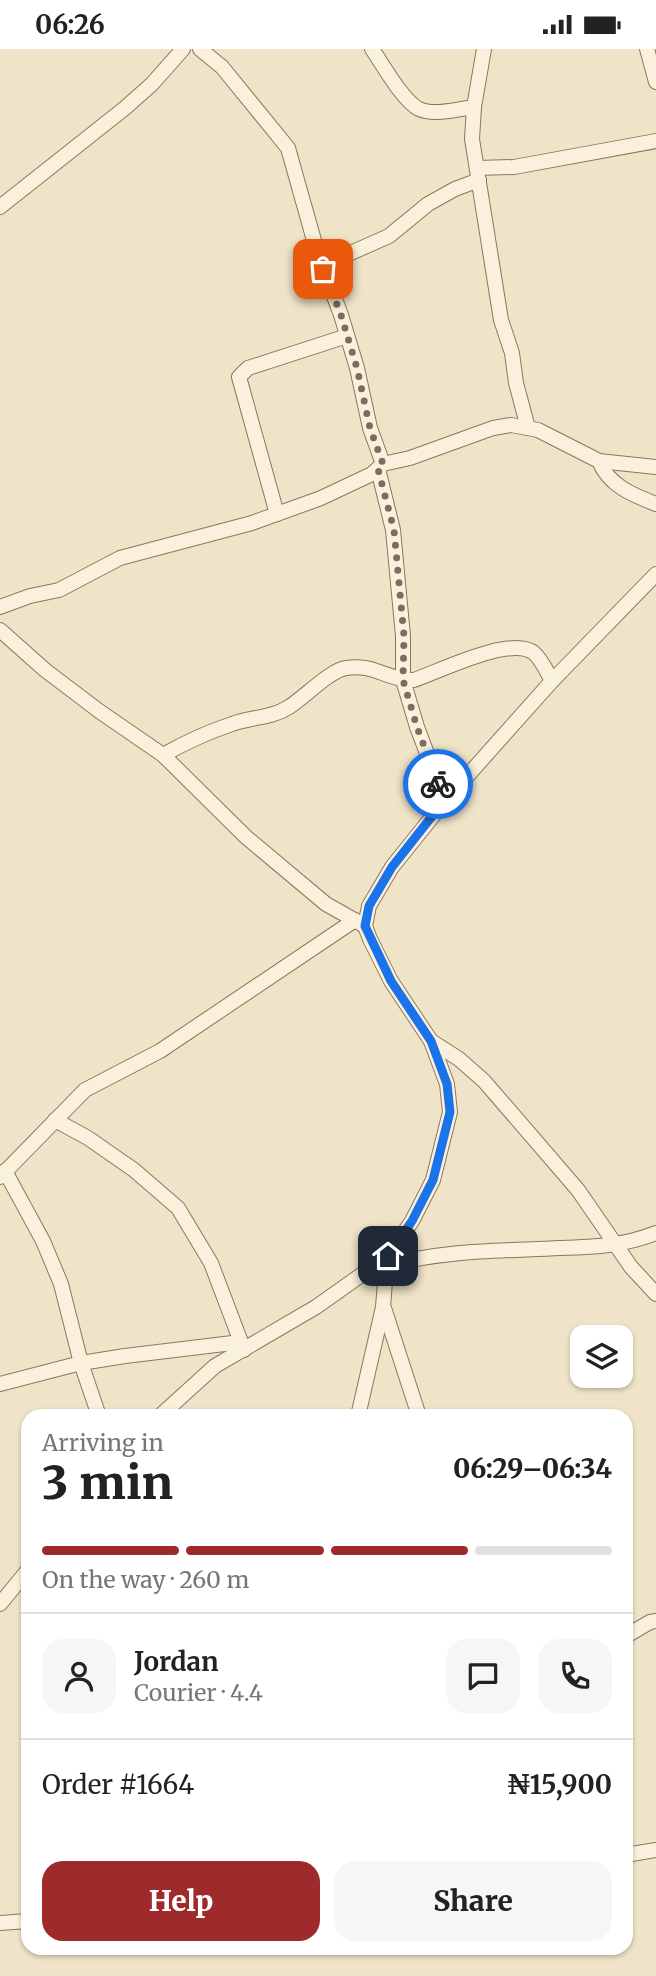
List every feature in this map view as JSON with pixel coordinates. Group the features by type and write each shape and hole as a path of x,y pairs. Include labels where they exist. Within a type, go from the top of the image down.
{"street":[{"path":"0,207 125,108 183,49"},
{"path":"200,49 222,67 288,148 323,269 357,368 394,530 404,636 403,680 444,801"},
{"path":"372,49 409,100 420,109 437,112 474,107"},
{"path":"484,49 474,107 472,139 501,320 512,353 516,383 528,428"},
{"path":"647,49 656,82"},
{"path":"323,269 335,260 390,236 428,204 478,174 656,141"},
{"path":"277,514 239,377 247,368 347,336"},
{"path":"0,607 30,596 59,590 120,558 277,514 321,498 380,467 410,459 493,428 511,425 538,429 600,461 656,467"},
{"path":"600,461 604,472 613,482 656,504"},
{"path":"97,1409 81,1363 61,1284 43,1241 3,1174 85,1090 160,1051 360,923 392,867 444,801 552,681 656,574"},
{"path":"0,630 56,678 163,755 246,837 326,904 360,923 391,981 431,1041 447,1084 450,1112 433,1180 387,1261 316,1307 242,1346 215,1366 168,1409"},
{"path":"163,755 197,736 286,709 317,687 331,673 346,667 369,666 403,680 414,680 501,649 523,648 534,653 552,681"},
{"path":"431,1041 459,1059 484,1081 578,1189 615,1246 656,1294"},
{"path":"55,1120 88,1138 134,1170 178,1207 211,1263 242,1346"},
{"path":"387,1261 453,1254 615,1246 656,1233"},
{"path":"360,1409 383,1307 387,1261"},
{"path":"383,1307 417,1409"},
{"path":"0,1384 81,1363 124,1356 242,1346"},
{"path":"0,1604 21,1578"},
{"path":"633,1632 656,1621"},
{"path":"633,1854 656,1850"},
{"path":"0,1923 21,1922"}],"way so far":[{"path":"323,269 341,315 357,368 370,428 383,464 378,469 394,530 400,582 404,636 403,680 438,784"}],"route":[{"path":"388,1256 412,1221 433,1180 450,1112 447,1084 431,1041 391,981 365,926 369,906 392,867 444,801 438,784"}]}
